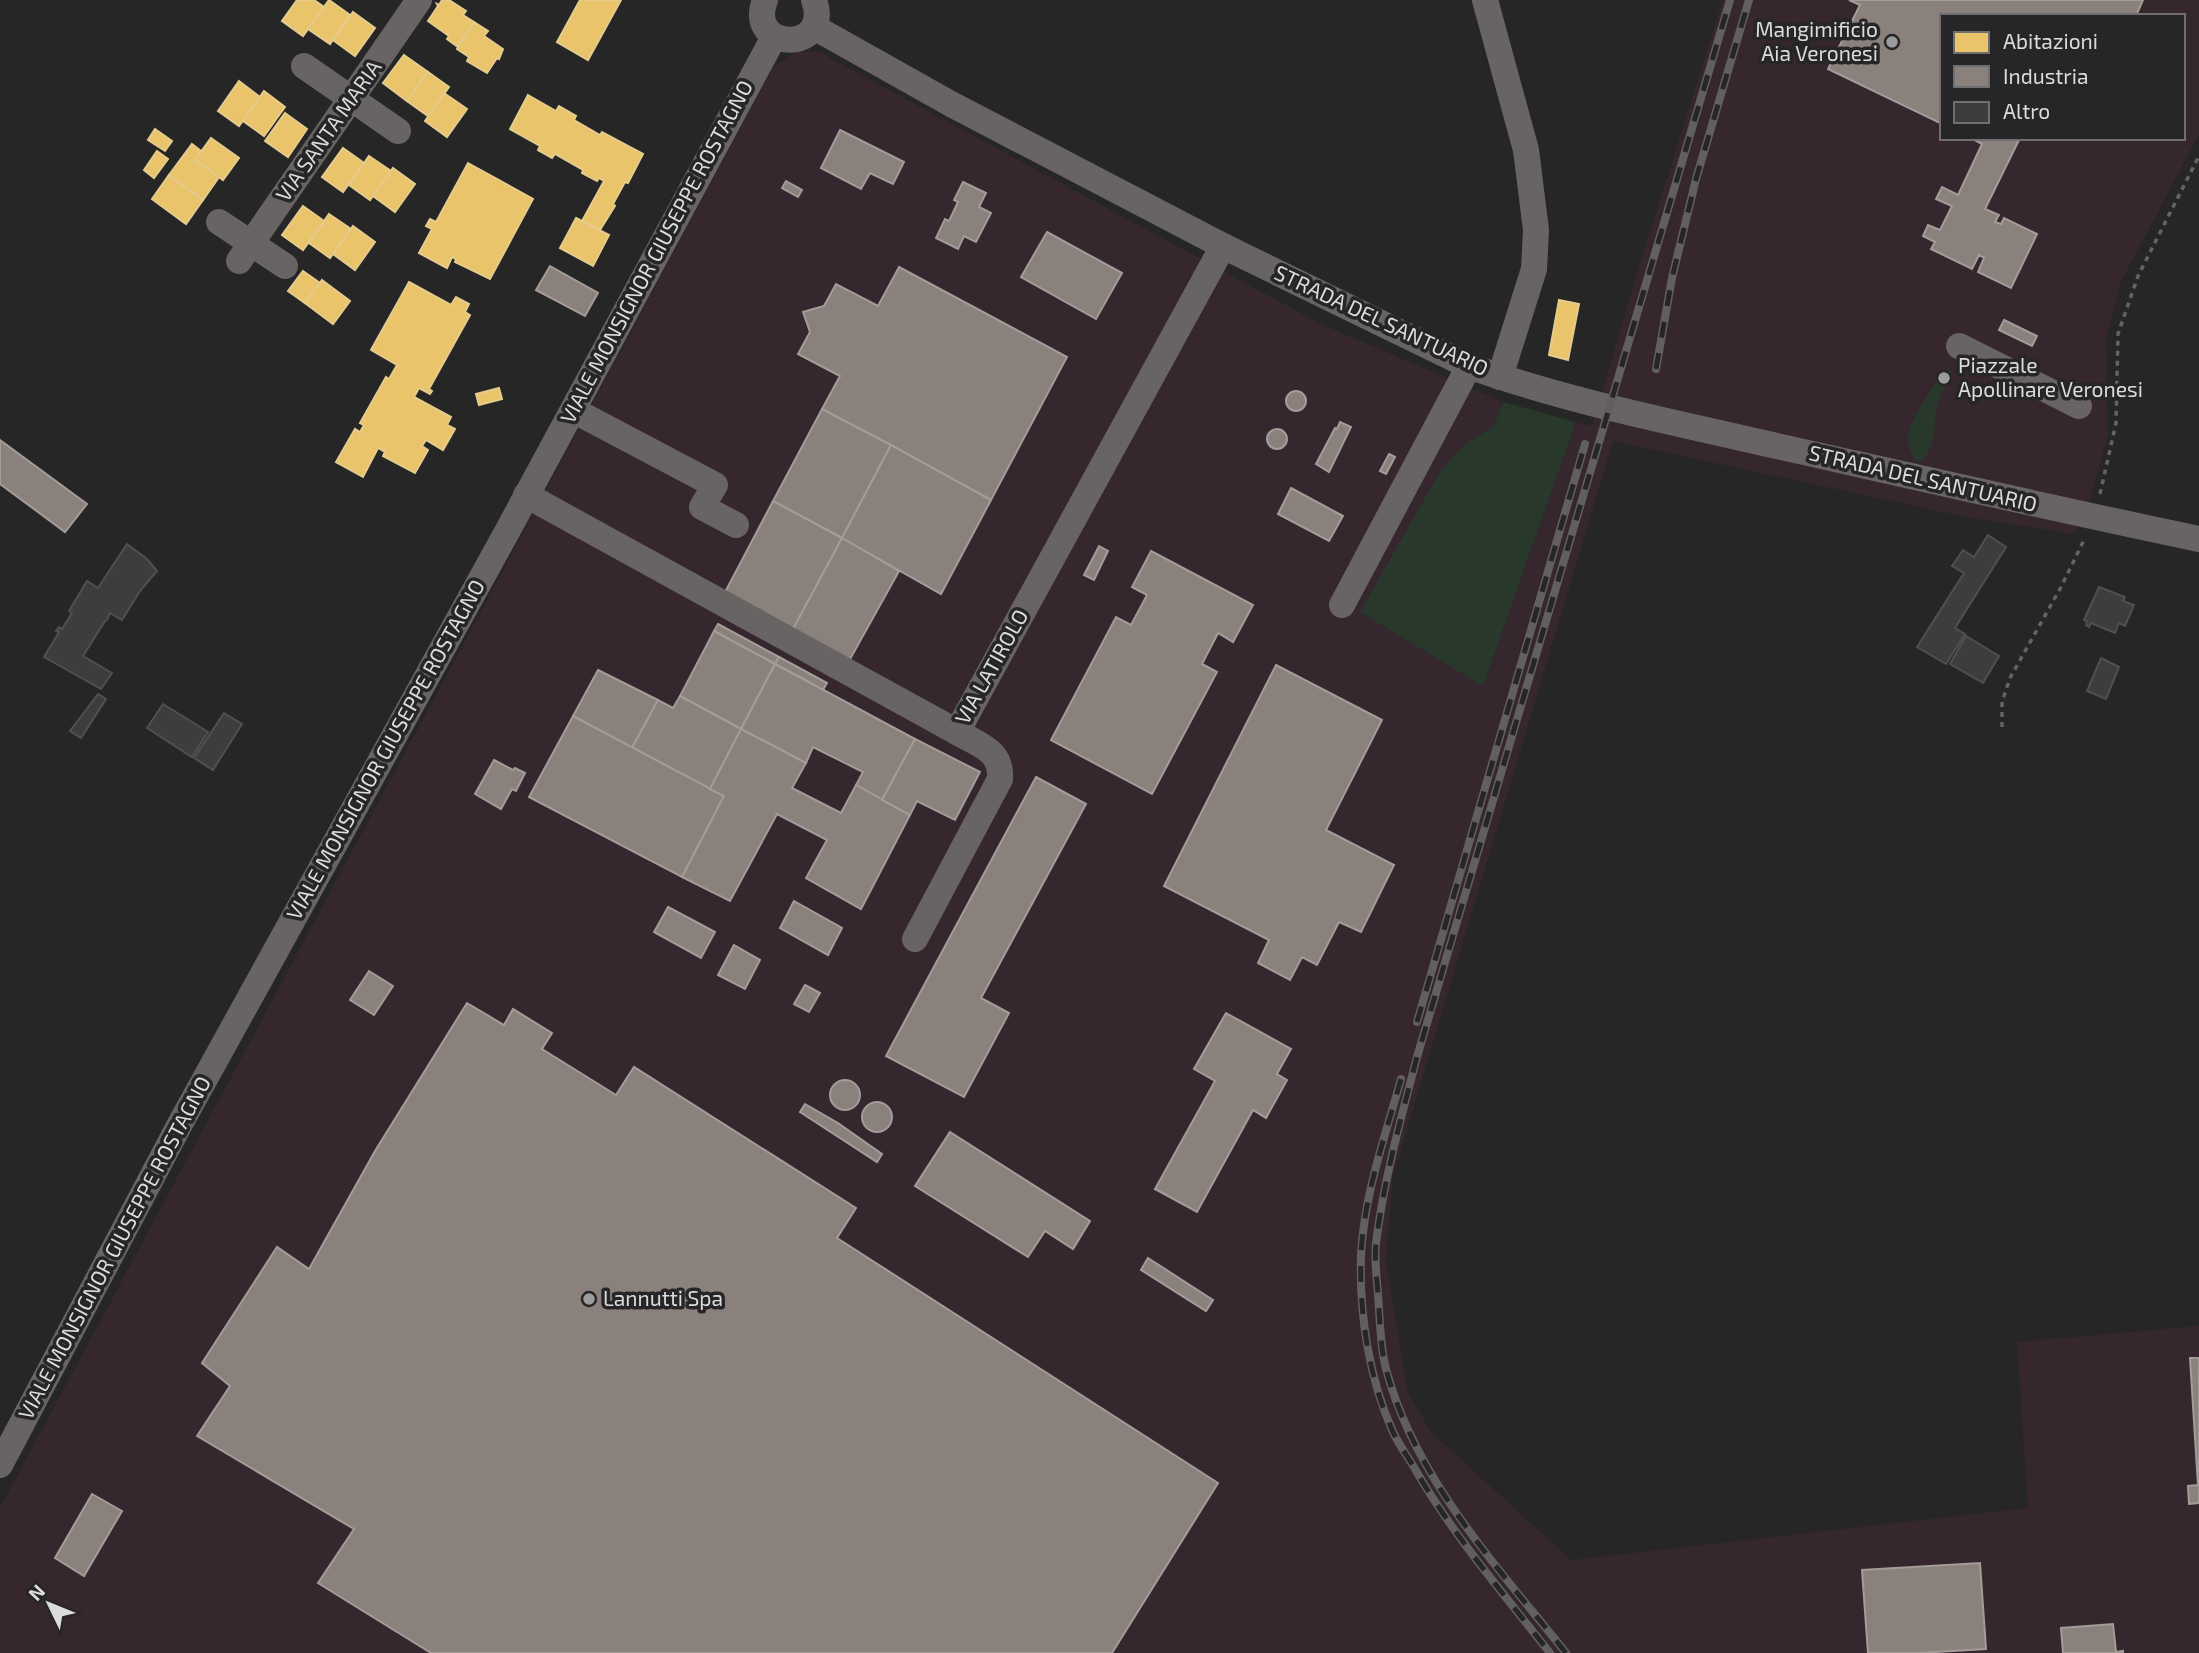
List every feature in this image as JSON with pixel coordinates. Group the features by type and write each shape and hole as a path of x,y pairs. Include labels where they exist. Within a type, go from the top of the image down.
{"street":[{"name":"VIA SANTA MARIA","path":"245,252 419,0"},
{"path":"765,0 762,8 764,24 774,37 792,41 801,39 814,27 817,18 814,0"},
{"path":"1485,0 1526,150 1536,230 1534,269 1500,377"},
{"name":"STRADA DEL SANTUARIO","path":"814,27 951,104 1223,246 1469,366 1611,408 2199,539"},
{"name":"VIALE MONSIGNOR GIUSEPPE ROSTAGNO","path":"0,1465 180,1124 774,37"},
{"path":"304,66 398,131"},
{"path":"219,222 245,252 285,266"},
{"name":"VIA LATIROLO","path":"526,495 957,732 1223,246"},
{"path":"1959,346 2079,406"},
{"path":"1342,605 1469,366"},
{"path":"572,410 715,485 702,507 736,525"},
{"path":"915,939 1000,779 1001,766 994,754 957,732"}],"path":[{"path":"2002,727 2002,702 2010,678 2062,587 2095,517 2116,423 2118,334 2138,276 2199,156"}],"shaded area":[{"path":"1723,0 2199,0 2199,134 2121,282 2106,339 2108,436 2091,496 2074,534 1966,517 1613,441 1393,1176 1386,1260 1408,1393 1431,1432 1571,1560 2028,1508 2017,1342 2199,1326 2199,1653 0,1653 0,1508 773,67 796,52 819,52 1319,323 1503,402 1494,426 1465,444 1483,686 1576,422 1592,426"}],"green space":[{"path":"1944,369 1952,372 1937,405 1931,446 1918,463 1909,448 1909,431"},
{"path":"1503,402 1576,422 1483,686 1360,612 1441,470 1465,444 1494,426"}],"building: Abitazioni":[{"path":"297,0 314,0 324,7 303,36 282,21"},
{"path":"329,0 350,15 330,44 308,29"},
{"path":"442,0 449,0 466,11 463,15 474,22 458,47 447,39 449,36 428,21"},
{"path":"580,0 621,0 588,60 557,42"},
{"path":"353,12 375,28 355,56 333,40"},
{"path":"474,22 488,31 484,36 503,49 499,59 497,58 487,73 467,61 469,57 457,49"},
{"path":"404,55 428,72 407,101 383,83"},
{"path":"428,72 449,87 428,116 407,101"},
{"path":"239,81 260,97 239,126 218,111"},
{"path":"264,91 285,107 264,136 243,121"},
{"path":"444,93 467,109 447,137 425,121"},
{"path":"528,95 556,111 559,106 576,116 574,120 600,135 602,132 643,154 600,230 582,221 604,181 599,178 597,181 582,173 583,170 555,154 552,158 538,150 540,146 510,129"},
{"path":"285,113 307,129 288,157 265,141"},
{"path":"155,129 172,141 165,151 148,140"},
{"path":"211,138 239,158 223,180 195,160"},
{"path":"192,144 201,151 195,160 219,177 203,200 169,175"},
{"path":"343,148 364,163 343,192 322,177"},
{"path":"157,151 168,159 154,178 144,170"},
{"path":"369,156 391,171 370,200 349,185"},
{"path":"468,163 533,199 490,279 455,262 456,259 452,257 447,268 419,253 432,229 426,226 430,219 436,222"},
{"path":"393,168 415,184 395,212 373,196"},
{"path":"169,175 203,200 186,224 152,199"},
{"path":"303,206 324,221 303,250 282,235"},
{"path":"329,214 351,229 330,258 309,243"},
{"path":"576,218 609,235 593,266 560,248"},
{"path":"353,226 375,242 355,270 333,254"},
{"path":"303,271 320,283 305,303 288,291"},
{"path":"322,280 350,301 333,324 305,303"},
{"path":"409,282 451,305 456,297 469,304 465,312 470,315 429,389 432,391 430,394 419,388 414,397 451,417 447,425 455,429 443,450 426,440 422,446 428,450 415,473 383,456 385,452 378,448 363,477 336,462 355,429 360,432 364,425 360,423 386,377 389,379 397,365 371,350"},
{"path":"1559,300 1579,304 1568,360 1549,355"},
{"path":"499,388 502,399 479,405 476,394"}],"building: Industria":[{"name":"Mangimificio Aia Veronesi","path":"1849,0 2143,0 2137,14 1940,14 1940,123 1828,69 1860,5"},
{"path":"840,130 904,162 893,184 870,173 861,189 821,168"},
{"path":"1975,140 2019,140 1985,209 1999,215 1995,222 2001,224 2004,218 2037,234 2011,288 1978,272 1984,258 1979,255 1972,269 1931,249 1935,242 1923,236 1928,225 1940,230 1952,206 1936,199 1942,187 1958,195 1982,144"},
{"path":"786,181 802,190 798,197 782,188"},
{"path":"963,182 986,193 979,207 991,213 976,242 964,236 958,249 936,238 945,219 949,221 958,202 954,200"},
{"path":"1047,232 1122,273 1096,319 1021,277"},
{"path":"550,266 598,293 585,316 536,290"},
{"path":"899,267 1067,357 991,500 822,409 840,376 798,354 810,332 803,312 824,306 836,284 878,306"},
{"path":"2004,320 2037,336 2032,346 1999,330"},
{"path":"1296,391 1303,394 1306,401 1303,408 1296,411 1289,408 1286,401 1289,394"},
{"path":"822,409 891,445 842,538 773,501"},
{"path":"1340,422 1351,427 1329,472 1316,464"},
{"path":"1277,429 1284,432 1287,439 1284,446 1277,449 1270,446 1267,439 1270,432"},
{"path":"0,440 87,504 65,532 0,484"},
{"path":"891,445 991,500 941,594 842,538"},
{"path":"1389,454 1395,457 1386,474 1380,471"},
{"path":"1291,488 1343,516 1329,541 1278,514"},
{"path":"773,501 842,538 792,631 724,594"},
{"path":"842,538 899,571 849,661 792,631"},
{"path":"1099,546 1108,551 1094,580 1084,575"},
{"path":"1151,551 1253,605 1233,642 1218,633 1202,664 1217,672 1152,794 1051,740 1116,617 1131,625 1147,595 1132,587"},
{"path":"718,624 779,657 775,664 714,631"},
{"path":"714,631 775,664 741,729 680,696"},
{"path":"779,657 827,683 823,690 775,664"},
{"path":"775,664 915,739 882,800 856,785 863,772 813,747 806,763 741,729"},
{"path":"1276,665 1382,720 1326,830 1394,865 1361,932 1339,922 1317,965 1302,957 1290,980 1258,963 1269,940 1164,886"},
{"path":"598,670 658,700 632,748 573,716"},
{"path":"680,696 741,729 710,789 632,748 658,700 673,708"},
{"path":"573,716 724,796 682,877 529,797"},
{"path":"741,729 806,763 792,788 841,813 856,785 910,815 861,909 806,878 827,840 777,814 730,901 682,877 724,796 710,789"},
{"path":"915,739 980,772 955,820 917,801 910,815 882,800"},
{"path":"494,760 525,773 516,791 512,789 501,809 475,794"},
{"path":"1036,777 1086,804 981,998 1009,1013 964,1097 886,1056"},
{"path":"794,901 842,928 828,955 780,928"},
{"path":"668,907 715,932 701,958 654,932"},
{"path":"734,945 760,960 745,989 718,975"},
{"path":"369,971 393,986 374,1015 350,1000"},
{"path":"805,985 820,993 809,1012 794,1004"},
{"name":"Lannutti Spa","path":"467,1003 504,1025 513,1009 552,1033 542,1049 616,1095 634,1067 856,1208 837,1238 1218,1483 1112,1653 431,1653 318,1583 354,1529 197,1436 230,1386 202,1363 277,1247 309,1269 375,1151"},
{"path":"1226,1013 1291,1049 1277,1074 1287,1080 1266,1118 1253,1110 1197,1212 1155,1189 1215,1081 1194,1069"},
{"path":"845,1080 856,1084 860,1095 856,1106 845,1110 834,1106 830,1095 834,1084"},
{"path":"877,1102 888,1106 892,1117 888,1128 877,1132 866,1128 862,1117 866,1106"},
{"path":"805,1104 882,1154 877,1162 800,1112"},
{"path":"950,1132 1090,1221 1073,1249 1045,1231 1028,1257 915,1186"},
{"path":"1148,1258 1213,1300 1206,1311 1141,1270"},
{"path":"2190,1358 2199,1358 2199,1503 2189,1504 2188,1486 2198,1485"},
{"path":"92,1494 122,1511 84,1576 55,1558"},
{"path":"1980,1563 1986,1649 1868,1653 1862,1570"},
{"path":"2113,1624 2116,1652 2123,1653 2063,1653 2061,1628"}],"building: Altro":[{"path":"1988,535 2006,547 1955,628 1965,634 1946,664 1917,647 1964,573 1952,566 1963,550 1974,557"},
{"path":"127,544 147,559 157,571 140,591 122,620 110,613 83,656 112,673 101,689 44,657 59,632 56,631 59,627 62,629 72,613 69,611 87,581 98,588"},
{"path":"2099,587 2125,597 2123,601 2134,605 2125,626 2119,623 2115,633 2091,623 2089,627 2084,620"},
{"path":"1966,636 1999,656 1983,683 1950,664"},
{"path":"2101,658 2119,667 2106,699 2087,691"},
{"path":"98,694 106,699 81,738 70,731"},
{"path":"163,704 208,732 192,757 147,728"},
{"path":"224,713 242,724 213,770 194,758"}],"railway":[{"path":"1566,1653 1461,1520 1417,1448 1399,1409 1384,1360 1376,1243 1388,1172 1417,1057 1730,0"},
{"path":"1656,369 1672,278 1696,179 1749,0"},
{"path":"1417,1022 1585,444"},
{"path":"1401,1079 1376,1166 1363,1233 1362,1300 1372,1368 1393,1432 1430,1493 1479,1563 1550,1653"}],"place":[{"name":"Mangimificio Aia Veronesi","path":"1892,42"},
{"name":"Piazzale Apollinare Veronesi","path":"1944,378"},
{"name":"Lannutti Spa","path":"589,1299"}]}
